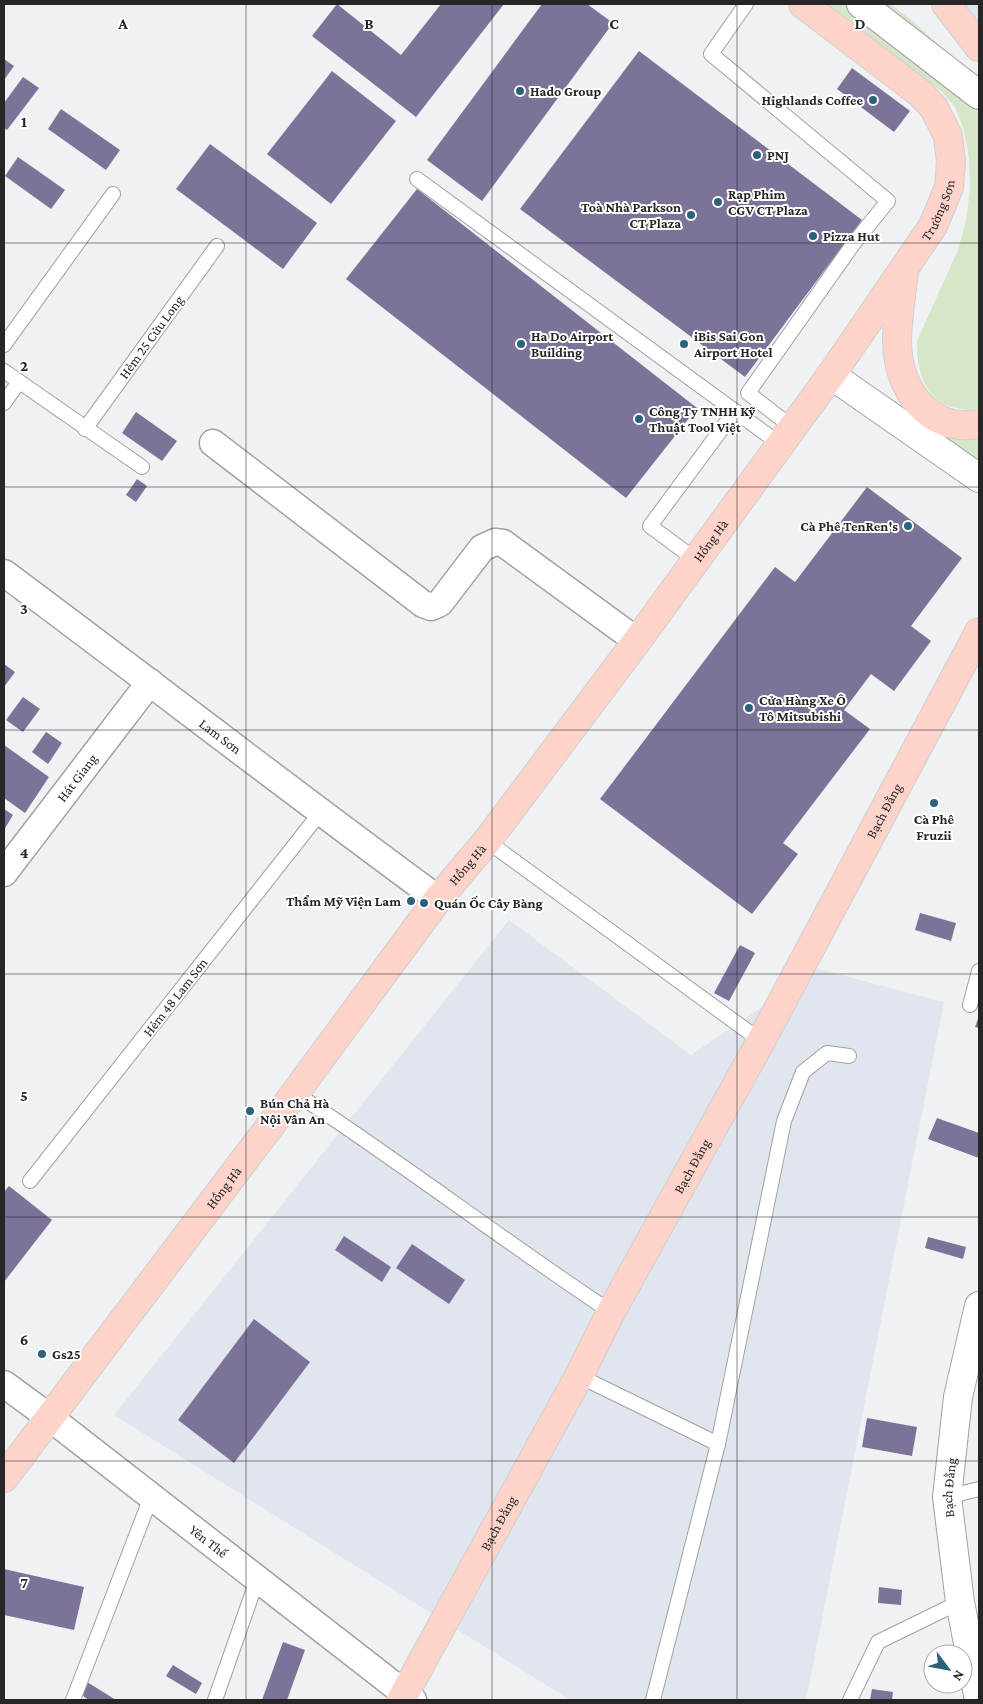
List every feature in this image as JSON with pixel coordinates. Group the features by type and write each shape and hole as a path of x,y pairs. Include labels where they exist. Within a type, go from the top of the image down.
{"main road":[{"name":"Trường Sơn","path":"803,4 920,93 934,108 948,136 951,162 949,187 933,226 904,268 897,342 901,368 915,401 939,419 968,426 979,424"},
{"path":"946,4 979,47"},
{"name":"Hồng Hà","path":"4,1478 296,1093 438,899 487,840 637,641 831,375 904,268"},
{"name":"Bạch Đằng","path":"406,1698 611,1312 761,1041 979,632"}],"street":[{"path":"861,4 979,95"},
{"path":"831,375 979,478"},
{"path":"213,443 423,604 431,607 440,603 482,548 495,542 503,543 637,641"},
{"name":"Lam Sơn","path":"4,573 150,682 320,813 438,899"},
{"name":"Hát Giang","path":"4,873 150,682"},
{"name":"Bạch Đằng","path":"979,1306 958,1397 947,1497 960,1602 976,1659 979,1700"},
{"name":"Yên Thế","path":"4,1384 49,1417 406,1698"}],"lane":[{"path":"746,4 711,54 888,201 854,243 748,392 786,436"},
{"path":"417,179 734,411 786,436"},
{"path":"4,345 113,194"},
{"name":"Hẻm 25 Cửu Long","path":"85,429 217,246"},
{"path":"4,371 142,467"},
{"path":"4,404 19,382"},
{"path":"696,560 650,526 734,411"},
{"name":"Hẻm 48 Lam Sơn","path":"30,1182 320,813"},
{"path":"487,840 761,1041"},
{"path":"970,1005 979,971"},
{"path":"653,1700 718,1444 784,1121 803,1072 827,1052 849,1056"},
{"path":"296,1093 558,1277 611,1312"},
{"path":"578,1376 718,1444"},
{"path":"947,1497 979,1489"},
{"path":"73,1700 151,1497"},
{"path":"216,1700 257,1580"},
{"path":"850,1700 878,1642 960,1602"}],"shaded area":[{"path":"952,4 979,4 979,24"},
{"path":"509,920 691,1055 818,969 944,1002 806,1700 570,1700 114,1415"}],"green space":[{"path":"827,4 890,4 914,22 940,46 963,74 979,101 979,408 971,410 959,409 945,405 937,399 924,383 917,352 917,341 958,250 966,221 970,189 969,158 964,130 955,107 942,92"},
{"path":"939,436 956,439 979,439 979,464"}],"building":[{"path":"337,4 401,55 441,4 504,4 416,117 312,36"},
{"name":"Hado Group","path":"542,4 587,4 613,23 482,201 427,160"},
{"name":"Toà Nhà Parkson CT Plaza","path":"639,51 862,220 745,377 520,209"},
{"path":"4,59 14,66 4,80"},
{"name":"Highlands Coffee","path":"852,68 910,111 894,132 837,89"},
{"path":"332,71 396,121 331,204 267,154"},
{"path":"23,77 39,88 7,130 4,128 4,103"},
{"path":"61,109 120,150 106,170 48,129"},
{"path":"210,144 317,223 283,269 176,189"},
{"path":"18,157 65,190 51,209 5,176"},
{"name":"Ha Do Airport Building","path":"417,189 697,408 626,498 346,279"},
{"path":"136,412 177,441 162,461 122,433"},
{"path":"137,479 147,486 136,502 126,495"},
{"path":"867,487 962,558 911,626 931,641 894,691 871,674 844,710 870,729 783,843 798,854 752,914 600,799 775,567 795,582"},
{"path":"4,664 15,672 4,687"},
{"path":"23,697 40,709 23,732 6,720"},
{"path":"46,732 62,743 48,764 32,752"},
{"path":"4,745 49,777 25,813 4,798"},
{"path":"4,809 13,815 4,830"},
{"path":"920,913 956,923 951,941 915,930"},
{"path":"740,945 755,953 729,1001 714,993"},
{"path":"979,1016 979,1028 975,1027"},
{"path":"937,1118 979,1133 979,1158 928,1139"},
{"path":"9,1186 52,1220 4,1282 4,1192"},
{"path":"344,1236 391,1267 382,1282 335,1250"},
{"path":"928,1237 966,1247 963,1259 925,1248"},
{"path":"412,1244 465,1280 449,1304 396,1268"},
{"path":"254,1319 310,1362 234,1463 178,1420"},
{"path":"867,1418 917,1427 912,1456 862,1447"},
{"path":"4,1569 84,1587 74,1630 4,1615"},
{"path":"879,1587 902,1590 901,1605 878,1603"},
{"path":"283,1642 305,1650 287,1700 262,1700"},
{"path":"173,1665 202,1683 196,1694 166,1676"},
{"path":"87,1682 116,1700 89,1700 80,1694"},
{"path":"872,1689 893,1692 892,1700 870,1700"}],"place":[{"name":"Hado Group","path":"520,91"},
{"name":"Highlands Coffee","path":"873,100"},
{"name":"PNJ","path":"757,155"},
{"name":"Rạp Phim CGV CT Plaza","path":"718,202"},
{"name":"Toà Nhà Parkson CT Plaza","path":"691,215"},
{"name":"Pizza Hut","path":"813,236"},
{"name":"Ha Do Airport Building","path":"521,344"},
{"name":"iBis Sai Gon Airport Hotel","path":"684,344"},
{"name":"Công Ty TNHH Kỹ Thuật Tool Việt","path":"639,419"},
{"name":"Cà Phê TenRen's","path":"908,526"},
{"name":"Cửa Hàng Xe Ô Tô Mitsubishi","path":"749,708"},
{"name":"Cà Phê Fruzii","path":"934,803"},
{"name":"Thẩm Mỹ Viện Lam","path":"411,901"},
{"name":"Quán Ốc Cây Bàng","path":"424,903"},
{"name":"Bún Chả Hà Nội Vân An","path":"250,1111"},
{"name":"Gs25","path":"42,1354"}]}
